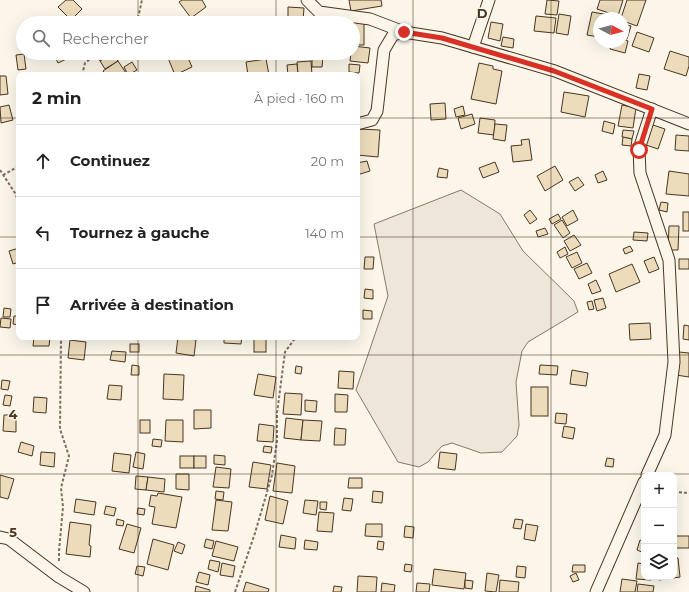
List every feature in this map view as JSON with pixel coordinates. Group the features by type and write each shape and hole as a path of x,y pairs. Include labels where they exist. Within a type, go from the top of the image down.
{"street":[{"path":"307,0 319,12 348,16"},
{"path":"473,47 489,0"},
{"path":"360,18 370,19 404,32 442,38 554,71 689,124"},
{"path":"360,123 372,120 377,111 384,50 393,35 404,32"},
{"path":"648,472 665,435 674,362 669,260 640,173 639,150 652,109"},
{"path":"596,592 641,489"},
{"path":"0,537 9,539 59,577 84,592"}],"path":[{"path":"139,16 142,0"},
{"path":"83,72 85,63 89,60"},
{"path":"3,175 16,168"},
{"path":"0,170 16,196"},
{"path":"59,577 58,551 63,507 61,488 69,456 60,429 61,340"},
{"path":"235,592 255,533 272,475 277,441 277,413 284,352 294,340"},
{"path":"677,492 689,493"}],"shaded area":[{"path":"461,190 500,214 523,251 574,301 578,312 528,342 522,351 516,382 519,425 517,436 502,452 481,453 452,443 442,446 428,462 419,467 398,462 356,390 388,296 374,224"}],"building":[{"path":"66,0 73,0 82,9 75,16 67,16 58,7"},
{"path":"182,0 202,0 206,7 194,16 190,16 179,2"},
{"path":"349,0 381,0 382,6 351,11"},
{"path":"547,0 559,1 557,15 545,14"},
{"path":"600,0 623,0 619,12 606,12 597,9"},
{"path":"627,0 646,0 637,26 629,23 629,12 623,12"},
{"path":"288,7 304,8 303,16 288,16"},
{"path":"592,12 593,12 593,36 587,35"},
{"path":"559,14 571,16 568,35 556,33"},
{"path":"536,16 556,18 554,33 534,31"},
{"path":"360,21 364,21 364,45 360,45"},
{"path":"491,22 503,24 500,41 488,38"},
{"path":"637,32 654,38 649,52 632,46"},
{"path":"503,37 514,39 513,48 501,46"},
{"path":"360,47 370,48 368,63 350,61 360,60"},
{"path":"610,48 626,48 625,53"},
{"path":"670,51 689,57 689,66 686,76 664,69"},
{"path":"17,60 25,60 26,69 18,70"},
{"path":"56,60 64,60 58,63"},
{"path":"117,60 118,61 105,69 100,61"},
{"path":"169,60 189,60 192,67 181,72 174,72"},
{"path":"266,60 268,72 248,72 246,62"},
{"path":"312,60 323,60 322,67 312,67"},
{"path":"118,61 125,72 104,72 103,71"},
{"path":"311,61 312,72 298,72 297,62"},
{"path":"132,62 137,70 133,72 126,72 124,67"},
{"path":"479,63 493,66 493,69 502,71 496,104 471,99"},
{"path":"297,64 298,72 288,72 287,65"},
{"path":"349,64 360,65 359,72 349,72"},
{"path":"639,74 650,76 647,90 636,88"},
{"path":"0,76 6,76 8,94 0,95"},
{"path":"564,92 589,96 585,117 561,112"},
{"path":"445,103 446,119 431,120 430,104"},
{"path":"9,105 13,120 1,123 0,107"},
{"path":"622,105 636,108 633,128 618,126"},
{"path":"463,106 465,115 456,117 454,109"},
{"path":"472,114 475,124 461,129 458,118"},
{"path":"480,118 495,120 494,135 478,133"},
{"path":"604,121 615,124 613,134 602,131"},
{"path":"495,124 507,125 505,141 493,139"},
{"path":"650,124 665,129 658,149 643,144"},
{"path":"360,129 380,130 378,157 360,155"},
{"path":"623,130 634,131 632,139 622,137"},
{"path":"676,135 689,136 689,151 675,150"},
{"path":"623,137 632,139 631,146 622,145"},
{"path":"529,139 532,160 513,162 511,146 522,145 521,140"},
{"path":"367,161 370,171 360,174 360,162"},
{"path":"495,162 499,172 483,178 479,168"},
{"path":"555,166 563,180 545,191 537,176"},
{"path":"439,168 448,170 447,178 437,177"},
{"path":"603,171 607,180 598,183 595,175"},
{"path":"669,171 689,174 689,196 666,194"},
{"path":"578,177 584,185 575,191 569,182"},
{"path":"661,202 668,203 667,212 659,210"},
{"path":"530,210 537,219 530,224 524,215"},
{"path":"573,210 578,220 567,226 562,217"},
{"path":"683,212 689,212 689,231 683,231"},
{"path":"558,214 561,219 552,224 549,219"},
{"path":"562,220 570,233 563,238 554,225"},
{"path":"669,226 679,226 678,250 668,250"},
{"path":"545,228 548,234 538,237 536,231"},
{"path":"634,232 648,233 647,241 633,240"},
{"path":"574,235 581,245 570,251 564,241"},
{"path":"630,246 633,251 625,254 623,249"},
{"path":"565,247 568,254 560,258 557,252"},
{"path":"16,249 16,263 13,264 9,251"},
{"path":"577,252 582,263 572,268 566,257"},
{"path":"365,257 374,257 373,269 364,269"},
{"path":"654,257 659,269 649,273 644,261"},
{"path":"679,259 689,259 689,269 679,269"},
{"path":"587,263 592,273 579,279 574,269"},
{"path":"632,264 640,282 616,292 609,274"},
{"path":"596,280 601,291 592,294 588,284"},
{"path":"365,289 373,290 373,299 364,298"},
{"path":"603,298 606,308 597,311 594,300"},
{"path":"592,301 594,309 589,310 587,302"},
{"path":"4,308 11,309 10,317 3,317"},
{"path":"363,310 372,311 372,319 363,319"},
{"path":"14,316 16,316 16,324 13,324"},
{"path":"1,318 11,319 10,328 0,327"},
{"path":"650,323 651,339 630,340 629,324"},
{"path":"684,325 689,326 689,340 683,339"},
{"path":"34,340 50,340 49,346 33,346"},
{"path":"70,340 86,342 84,360 68,358"},
{"path":"178,340 196,340 194,356 176,353"},
{"path":"224,340 242,340 241,344 224,343"},
{"path":"254,340 266,340 266,352 254,352"},
{"path":"130,344 139,344 139,352 130,352"},
{"path":"112,351 126,352 125,362 110,360"},
{"path":"679,352 689,353 689,377 676,375"},
{"path":"132,365 139,366 139,375 131,375"},
{"path":"540,365 558,366 557,375 539,374"},
{"path":"296,366 302,367 301,374 295,373"},
{"path":"572,370 588,373 586,386 570,384"},
{"path":"339,371 354,372 353,389 338,388"},
{"path":"164,374 184,375 183,400 163,399"},
{"path":"258,374 276,377 273,398 254,395"},
{"path":"2,380 10,381 8,390 1,389"},
{"path":"109,385 122,386 121,400 107,399"},
{"path":"531,387 548,387 548,416 531,416"},
{"path":"285,393 302,394 301,415 283,414"},
{"path":"335,394 348,395 347,412 335,412"},
{"path":"5,395 12,396 10,406 3,405"},
{"path":"34,397 47,398 46,413 33,412"},
{"path":"305,400 317,401 316,412 305,411"},
{"path":"194,410 211,410 211,428 194,429"},
{"path":"556,413 567,414 566,424 555,423"},
{"path":"4,415 16,415 16,432 3,431"},
{"path":"286,418 303,420 301,440 284,438"},
{"path":"140,420 150,420 150,433 140,433"},
{"path":"166,420 183,420 183,442 165,441"},
{"path":"303,420 322,421 320,441 301,440"},
{"path":"259,424 274,426 273,442 257,441"},
{"path":"564,426 575,428 573,439 562,437"},
{"path":"335,428 346,429 345,445 334,445"},
{"path":"153,439 162,440 161,447 152,446"},
{"path":"21,442 34,446 32,456 18,452"},
{"path":"264,446 272,447 271,453 263,452"},
{"path":"41,452 55,453 54,467 40,465"},
{"path":"136,452 145,454 143,469 133,467"},
{"path":"440,452 457,454 455,470 438,468"},
{"path":"114,453 131,455 129,473 112,471"},
{"path":"214,455 225,456 225,465 214,464"},
{"path":"180,456 194,456 194,468 180,468"},
{"path":"194,456 206,456 206,468 194,468"},
{"path":"607,458 614,459 613,467 605,466"},
{"path":"253,462 271,465 267,489 249,487"},
{"path":"277,463 295,466 292,493 273,491"},
{"path":"216,467 231,469 229,488 213,487"},
{"path":"176,474 189,474 189,490 176,489"},
{"path":"0,475 14,479 8,499 0,497"},
{"path":"136,476 148,477 146,490 135,489"},
{"path":"148,477 165,479 164,492 146,490"},
{"path":"349,478 362,478 362,488 348,488"},
{"path":"216,491 224,492 223,500 215,499"},
{"path":"373,491 383,492 382,503 372,502"},
{"path":"158,493 182,497 176,528 152,524 155,507 149,506 151,495 157,496"},
{"path":"270,496 288,501 283,524 265,520"},
{"path":"344,498 353,499 351,511 342,510"},
{"path":"76,499 96,502 94,515 74,512"},
{"path":"216,500 232,502 228,531 212,530"},
{"path":"305,500 318,501 316,515 303,513"},
{"path":"320,502 327,502 326,510 320,509"},
{"path":"106,506 116,508 114,516 104,514"},
{"path":"138,508 145,509 144,515 137,514"},
{"path":"319,512 334,513 332,532 317,531"},
{"path":"117,519 124,521 123,526 116,525"},
{"path":"515,519 523,520 521,529 513,528"},
{"path":"70,522 91,525 89,545 91,546 90,557 66,554"},
{"path":"127,524 141,528 134,553 119,549"},
{"path":"366,524 382,524 382,537 365,536"},
{"path":"526,524 538,526 535,541 524,539"},
{"path":"405,526 414,527 413,538 404,537"},
{"path":"281,535 296,538 295,549 279,547"},
{"path":"677,536 689,536 689,548 677,548"},
{"path":"153,539 174,545 168,570 147,564"},
{"path":"206,539 214,541 212,549 204,547"},
{"path":"305,540 318,542 317,550 304,549"},
{"path":"640,540 641,552 637,550"},
{"path":"216,541 238,547 234,561 212,556"},
{"path":"378,541 384,542 383,550 377,549"},
{"path":"178,542 185,545 182,554 174,551"},
{"path":"677,558 678,558 680,577 677,577"},
{"path":"210,560 220,562 218,572 208,569"},
{"path":"222,563 235,566 233,577 220,575"},
{"path":"638,563 641,564 641,579 636,579"},
{"path":"405,564 412,565 411,572 404,571"},
{"path":"573,565 585,565 585,572 572,572"},
{"path":"137,566 145,567 143,576 135,574"},
{"path":"517,566 526,567 525,578 516,577"},
{"path":"434,569 466,573 464,589 432,585"},
{"path":"199,572 210,575 208,585 196,582"},
{"path":"487,573 499,575 496,592 485,591"},
{"path":"576,573 579,580 573,582 570,576"},
{"path":"358,576 377,577 376,592 357,592"},
{"path":"622,579 637,581 635,592 620,592"},
{"path":"465,580 473,581 472,589 465,588"},
{"path":"500,580 519,582 518,592 499,592"},
{"path":"246,582 269,589 268,592 243,592"},
{"path":"382,583 395,585 394,592 381,592"},
{"path":"417,583 430,584 429,592 416,592"},
{"path":"638,584 654,586 653,592 637,592"},
{"path":"196,586 210,590 210,592 195,592"},
{"path":"334,586 342,587 341,592 333,592"}],"route":[{"path":"404,32 442,38 554,71 652,109 639,150"}]}
